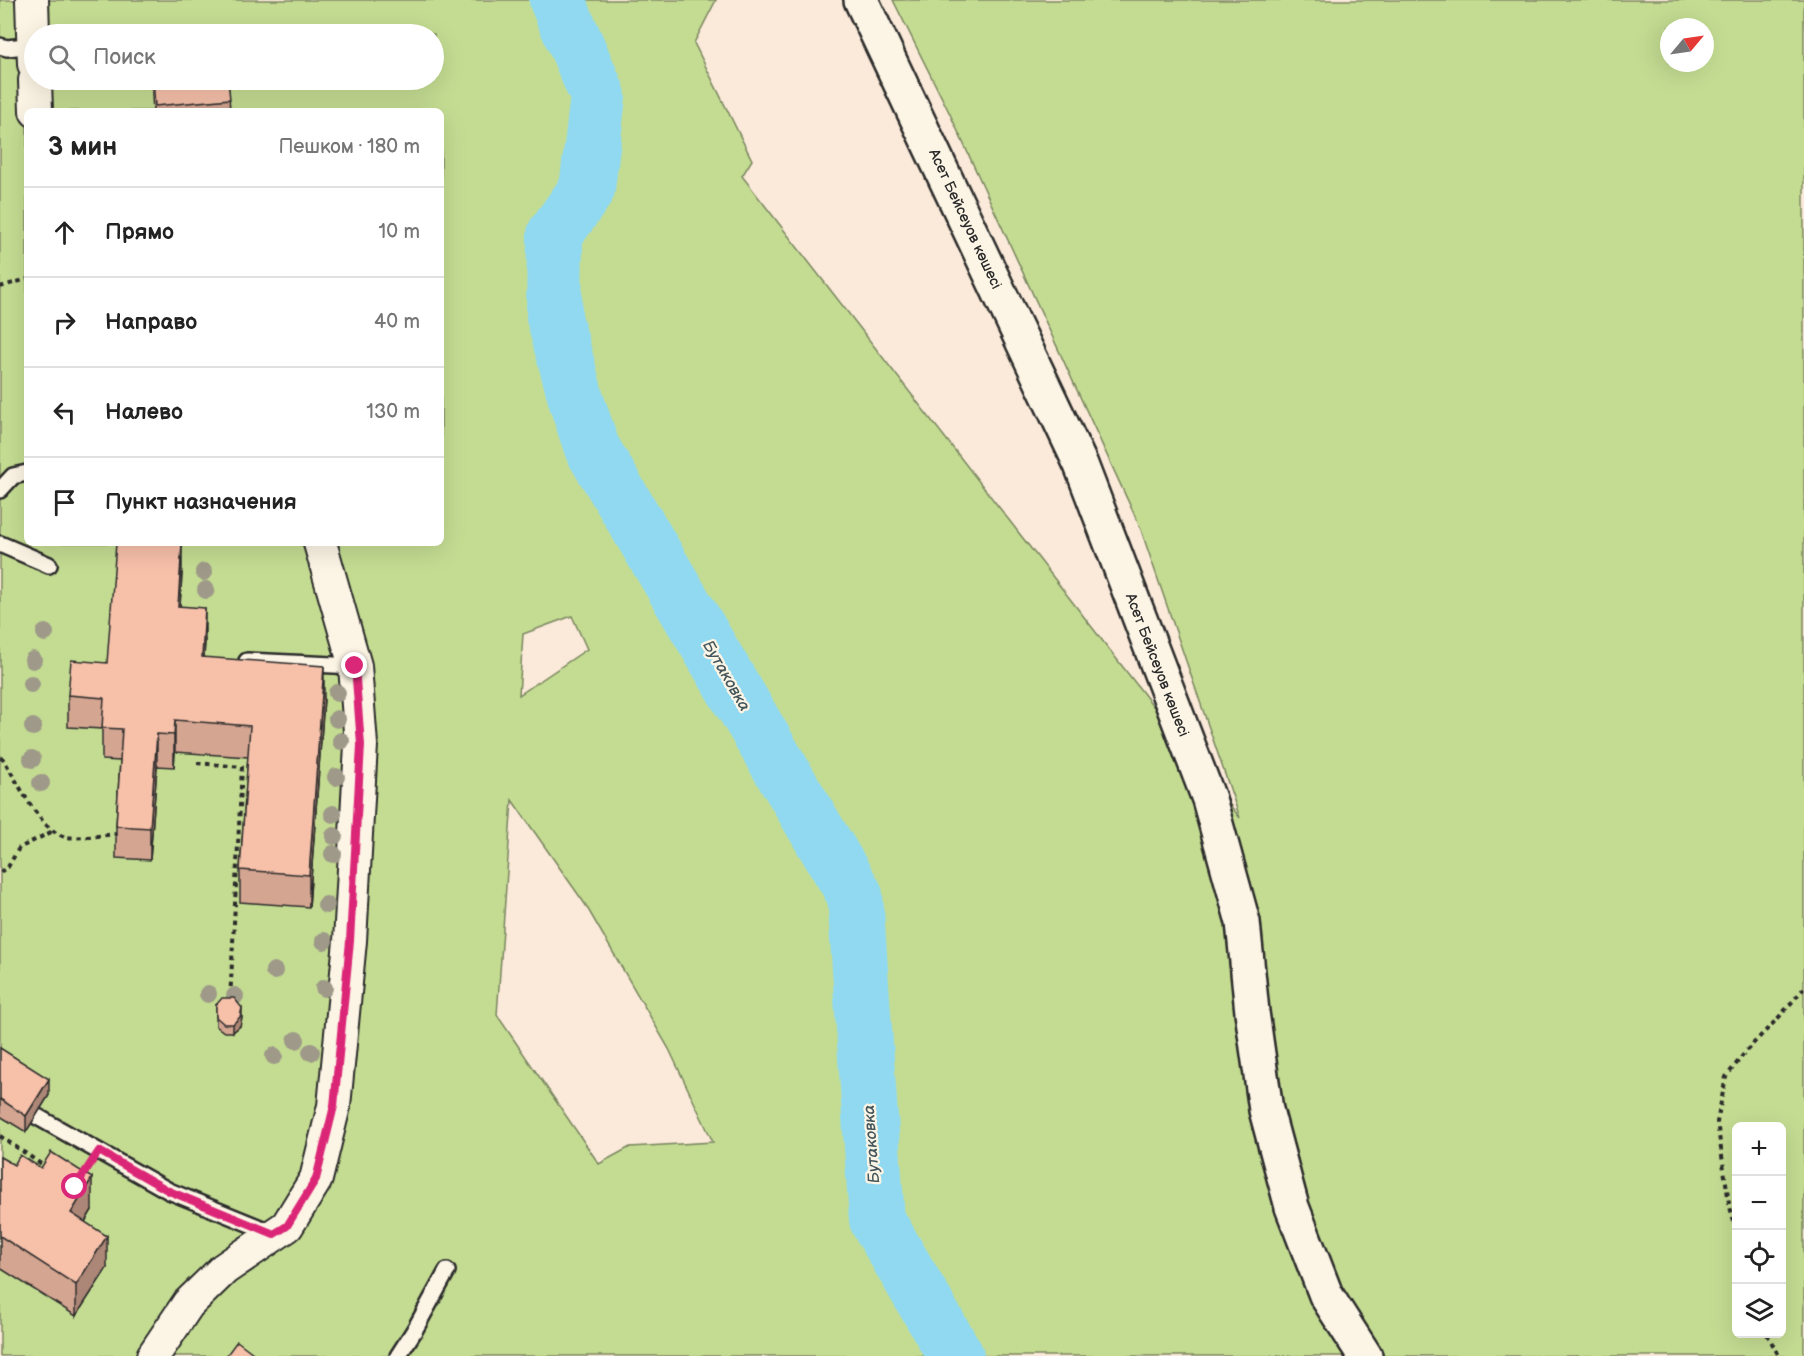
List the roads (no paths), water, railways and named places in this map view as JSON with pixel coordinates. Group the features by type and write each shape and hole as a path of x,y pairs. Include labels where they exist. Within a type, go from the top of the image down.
{"street":[{"path":"32,0 33,24"},
{"name":"Асет Бейсеуов көшесі","path":"861,0 1082,465 1209,799 1244,922 1251,1012 1266,1110 1292,1207 1326,1295 1365,1356"},
{"path":"35,90 36,108"},
{"path":"153,1356 188,1304 224,1269 287,1226 316,1179 334,1106 350,941 361,745 355,666 321,546"}],"lane":[{"path":"0,46 24,52"},
{"path":"0,490 13,476 24,474"},
{"path":"0,544 49,565"},
{"path":"229,660 355,666"},
{"path":"36,1116 169,1191 274,1234"},
{"path":"398,1356 447,1271"}],"waterway":[{"name":"Бутаковка","path":"557,0 598,96 587,189 555,234 554,317 578,406 592,448 855,895 877,1220 956,1356"}]}
